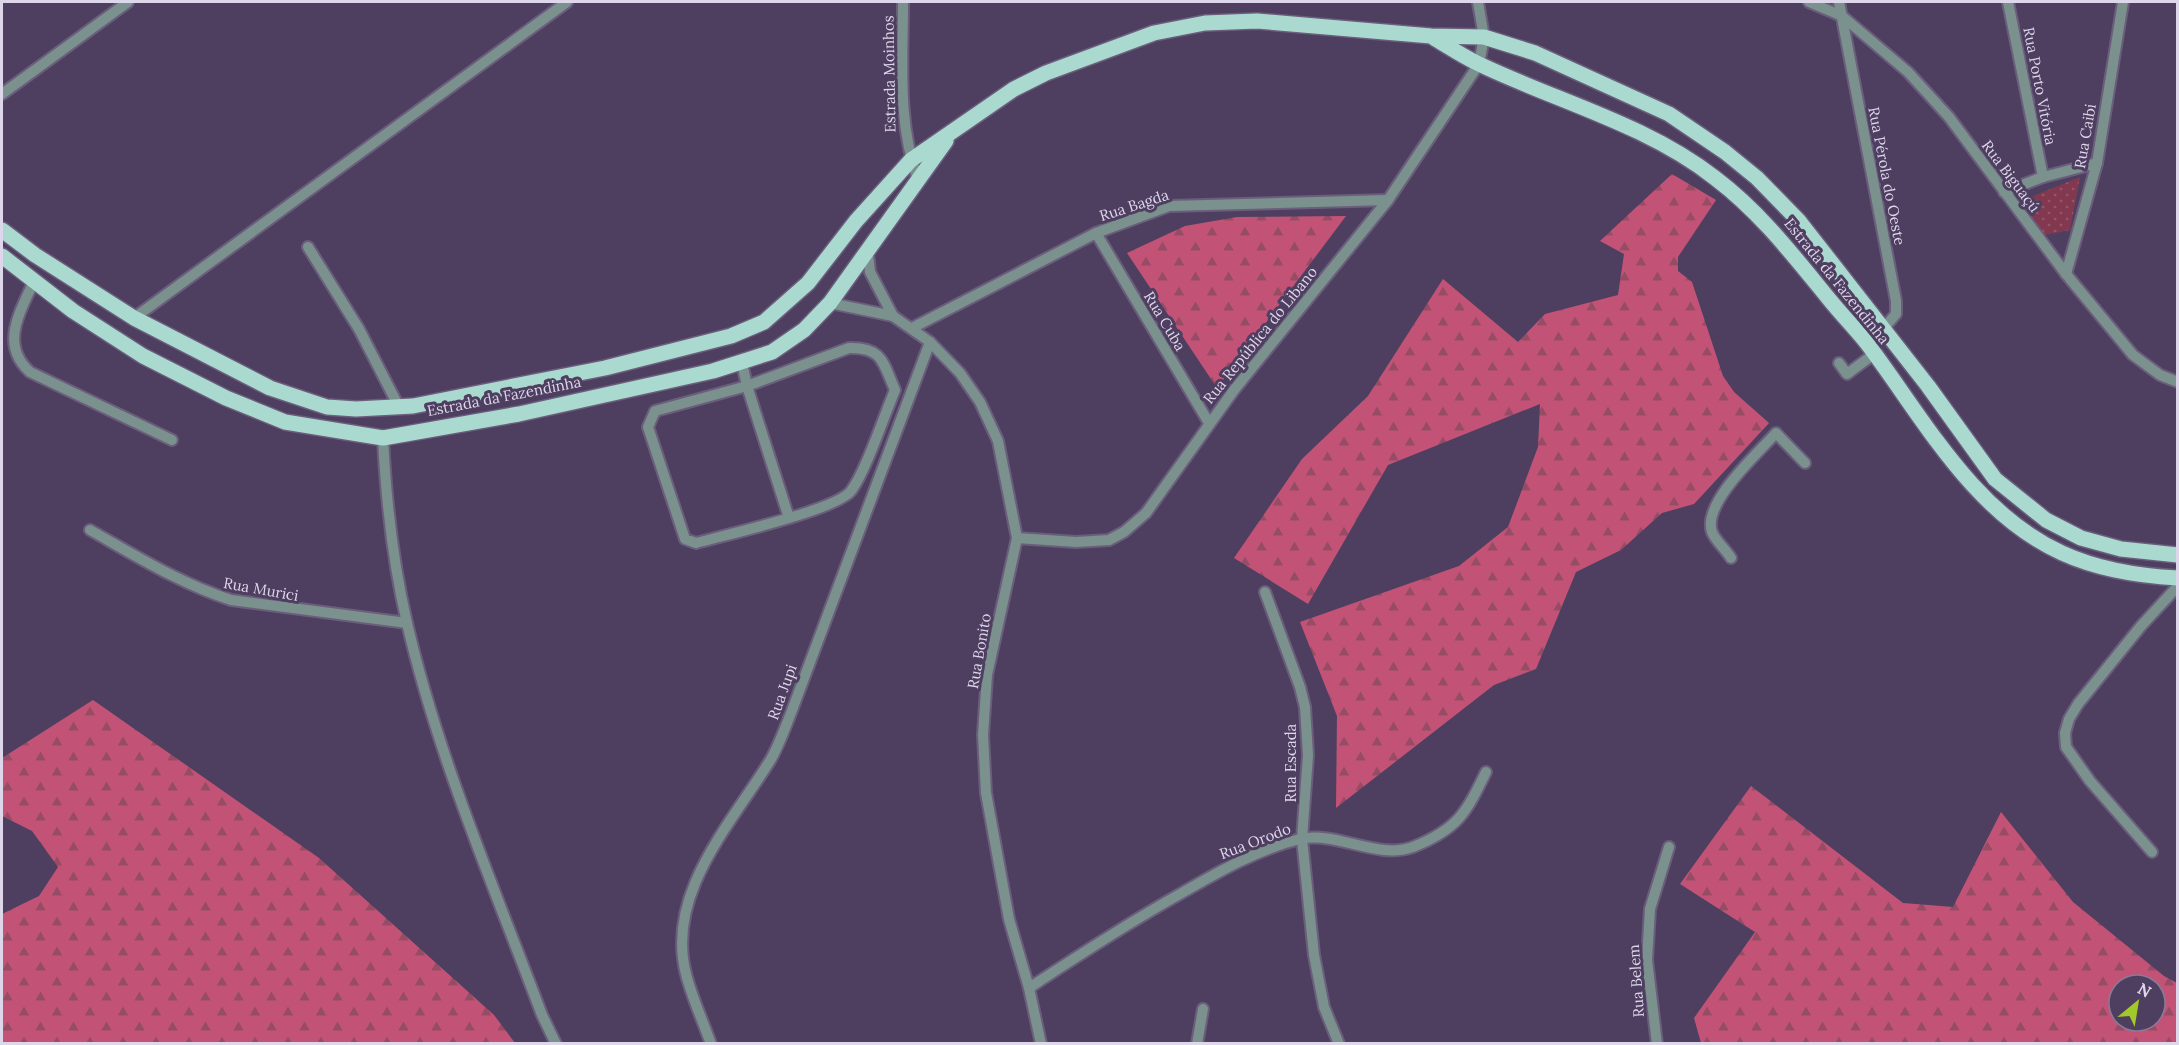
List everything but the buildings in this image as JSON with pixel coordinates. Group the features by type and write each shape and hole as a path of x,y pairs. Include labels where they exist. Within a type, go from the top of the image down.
{"main road":[{"name":"Estrada da Fazendinha","path":"2,230 35,255 134,318 238,374 297,399 327,407 356,409 399,407 604,368 732,336 764,322 808,283 868,206 911,160 951,134 980,110 1046,73 1154,33 1205,22 1257,21 1431,36 1484,37 1535,53 1669,114 1725,152 1757,178 1799,220 1884,328 1995,479 2046,520 2080,538 2148,554 2178,555"},
{"name":"Estrada da Fazendinha","path":"1431,36 1479,64 1582,106 1648,138 1712,176 1746,203 1778,235 1870,348 1952,459 1985,497 2026,532 2060,552 2095,565 2178,579"},
{"name":"Estrada da Fazendinha","path":"2,256 73,311 143,356 226,398 285,422 383,438 519,414 742,363 772,352 804,330 830,303 951,134"}],"street":[{"path":"2,94 128,2"},
{"path":"134,318 567,2"},
{"name":"Estrada Moinhos","path":"903,2 902,108 911,160 918,180"},
{"path":"1478,2 1484,37 1479,64"},
{"name":"Rua Biguaçú","path":"1809,2 1842,16 1908,72 1949,117 2066,274 2133,355 2160,375 2178,382"},
{"name":"Rua Pérola do Oeste","path":"1839,2 1896,301 1896,314 1847,374 1839,363"},
{"name":"Rua Porto Vitória","path":"2008,2 2043,177"},
{"name":"Rua Caibi","path":"2066,274 2097,163 2123,2"},
{"name":"Rua República do Libano","path":"1017,538 1076,542 1109,540 1124,532 1146,513 1209,423 1388,200 1479,64"},
{"path":"2004,192 2043,177 2097,163"},
{"name":"Rua Bagda","path":"912,328 1096,233 1169,206 1388,200"},
{"name":"Rua Cuba","path":"1096,233 1209,423"},
{"path":"308,247 359,329 399,407"},
{"path":"868,253 870,272 893,316"},
{"path":"34,281 11,334 11,347 17,362 30,372 172,440"},
{"path":"830,303 893,316"},
{"name":"Rua Bonito","path":"893,316 930,342 960,373 973,392 999,441 1017,538 987,675 983,735 986,793 1009,919 1029,988 1041,1044"},
{"name":"Rua Jupi","path":"711,1044 686,974 682,945 685,914 694,885 718,841 772,756 791,713 930,342"},
{"path":"849,348 867,348 879,355 894,390 851,491 844,498 789,518 696,543 685,539 648,427 655,411 747,386 849,348"},
{"path":"742,363 747,386 789,518"},
{"path":"1731,558 1712,532 1711,517 1716,502 1776,433 1805,463"},
{"path":"383,438 386,491 407,623 440,736 472,830 542,1016 556,1044"},
{"name":"Rua Murici","path":"90,530 203,592 231,600 407,623"},
{"path":"2152,852 2084,772 2066,747 2065,733 2069,719 2078,704 2141,626 2178,586"},
{"name":"Rua Escada","path":"1265,592 1300,687 1305,707 1308,755 1302,839 1314,955 1324,1007 1339,1044"},
{"name":"Rua Orodo","path":"1029,988 1117,930 1219,871 1302,839 1331,838 1395,851 1411,847 1457,823 1469,808 1486,772"},
{"name":"Rua Belem","path":"1658,1044 1647,960 1650,909 1669,847"},
{"path":"1197,1044 1203,1010"}],"green space":[{"path":"1672,174 1716,200 1678,257 1678,271 1692,282 1723,376 1734,392 1769,423 1694,504 1662,513 1621,550 1576,572 1536,669 1494,685 1336,808 1337,716 1300,622 1459,566 1508,527 1538,447 1540,404 1388,465 1308,604 1234,558 1302,459 1368,396 1443,279 1518,342 1545,314 1618,295 1624,254 1600,241"},
{"path":"1346,216 1217,388 1127,253 1185,226 1237,217"},
{"path":"93,700 319,858 494,1015 515,1043 2,1043 2,914 39,896 58,867 32,831 2,816 2,758"},
{"path":"1751,786 1903,903 1953,907 2001,812 2073,902 2160,973 2107,973 2107,1033 2167,1033 2167,978 2177,983 2177,1043 1701,1043 1694,1018 1755,932 1680,884"}],"shaded area":[{"path":"2080,177 2070,230 2045,235 2021,201"}]}
